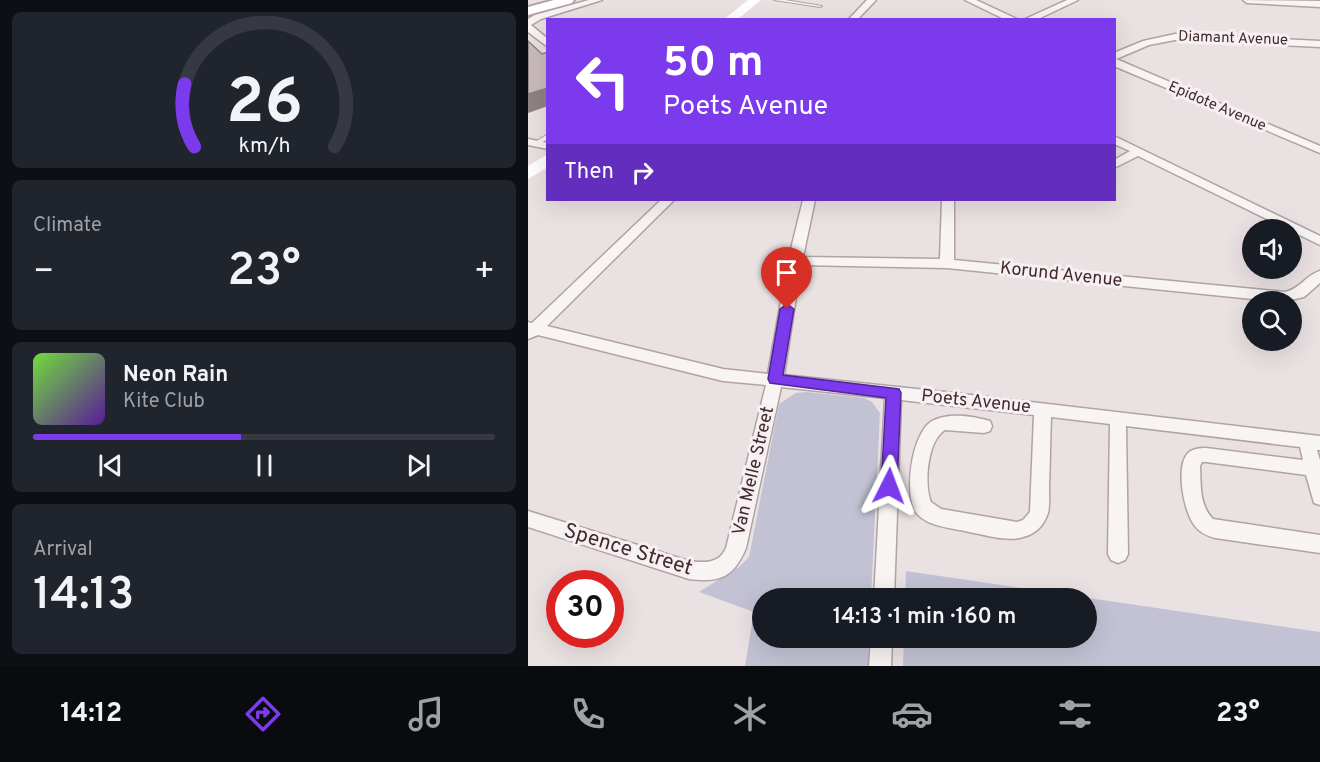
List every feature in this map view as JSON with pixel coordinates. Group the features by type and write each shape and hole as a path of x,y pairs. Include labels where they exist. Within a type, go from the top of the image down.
{"main road":[{"path":"528,2 535,0"},
{"path":"528,21 568,0"}],"street":[{"path":"546,42 528,21 598,0"},
{"path":"732,18 754,0"},
{"path":"854,18 872,0"},
{"path":"969,0 1010,18"},
{"path":"1032,18 1074,0"},
{"path":"1247,0 1320,4"},
{"name":"Diamant Avenue","path":"1116,56 1146,43 1175,37 1320,44"},
{"name":"Epidote Avenue","path":"1116,63 1320,150"},
{"path":"1284,135 1320,162"},
{"path":"1116,140 1320,241"},
{"path":"1116,164 1138,151"},
{"path":"528,174 546,160"},
{"path":"530,331 667,201"},
{"name":"Van Melle Street","path":"727,563 733,556 743,526 775,379 808,201"},
{"path":"947,264 948,201"},
{"name":"Korund Avenue","path":"795,261 947,264 1285,297 1299,294 1320,276"},
{"name":"Poets Avenue","path":"530,331 723,375 775,379 1314,442"},
{"path":"884,588 893,393"},
{"path":"964,424 968,401"},
{"path":"984,426 943,423 934,428 929,435 920,468 921,505 928,513 939,517 1012,530 1025,529 1035,522 1039,512 1043,410"},
{"path":"1118,419 1119,554"},
{"path":"1314,442 1314,469 1320,497"},
{"path":"1314,469 1206,454 1198,455 1193,459 1191,466 1196,513 1206,527 1320,544"},
{"name":"Spence Street","path":"528,519 688,570 710,572 727,563"},
{"path":"880,666 881,648"}],"lane":[{"path":"776,0 820,6"}],"shaded area":[{"path":"796,393 864,398 872,402 880,413 871,588 752,588 752,611 699,592 739,567 749,557 779,404"},
{"path":"906,571 1021,588 905,588"},
{"path":"1097,599 1320,632 1320,666 903,666 904,648 1097,648"},
{"path":"752,624 752,648 869,648 868,666 745,666"}],"building":[{"path":"528,41 542,54 546,53 546,89 528,94"}],"route":[{"path":"787,309 775,379 893,393 889,486"}]}
